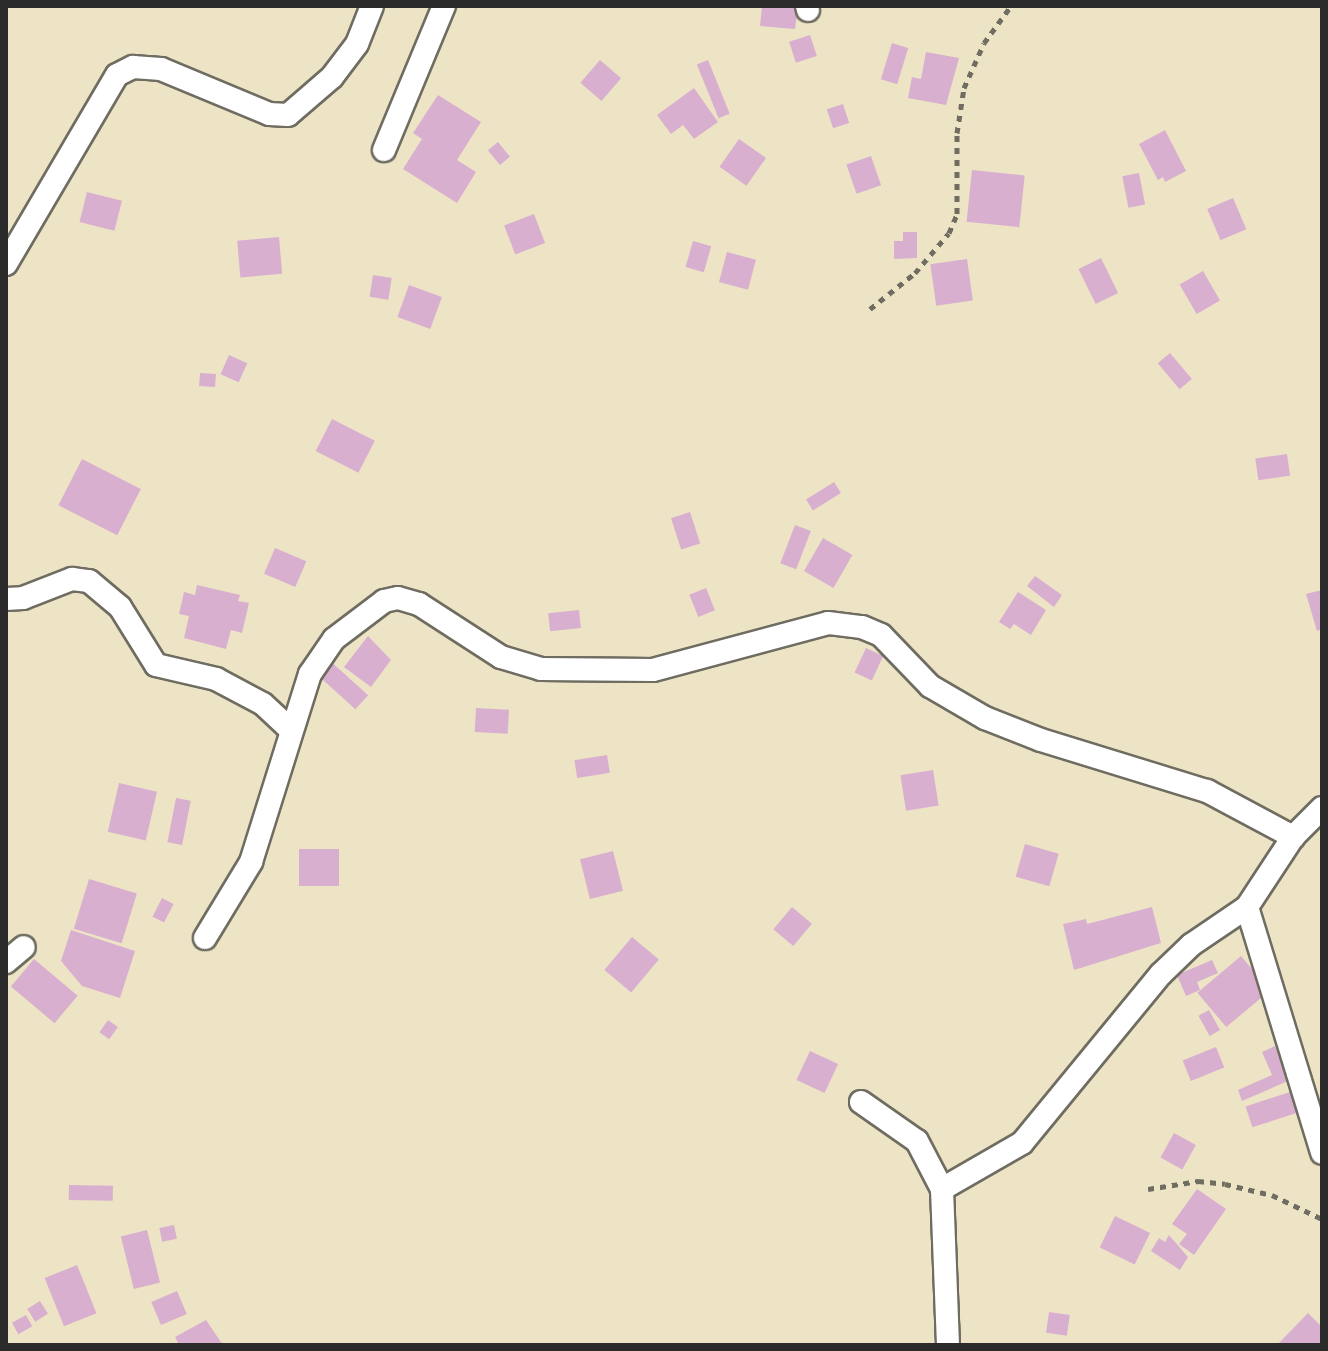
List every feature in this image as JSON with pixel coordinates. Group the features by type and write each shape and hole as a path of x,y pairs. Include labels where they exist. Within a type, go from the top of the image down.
{"street":[{"path":"6,264 117,75 133,67 161,69 269,114 288,115 332,77 357,44 372,6"},
{"path":"384,150 444,6"},
{"path":"6,599 23,598 72,579 89,581 120,607 156,665 216,679 263,704 291,730"},
{"path":"205,938 251,862 310,674 334,639 384,601 398,598 419,604 501,657 541,669 653,670 828,623 881,635 930,686 985,718 1041,740 1207,791 1293,837"},
{"path":"942,1189 1022,1143 1161,974 1191,945 1247,907 1293,837 1322,808"},
{"path":"1247,907 1322,1153"},
{"path":"6,962 24,947"},
{"path":"861,1102 917,1141 942,1189 948,1345"}],"path":[{"path":"870,309 915,273 949,233 957,214 957,133 964,88 984,43 1011,6"},
{"path":"1148,1189 1198,1181 1225,1184 1272,1195 1322,1219"}],"building":[{"path":"762,6 798,6 795,29 760,26"},
{"path":"810,35 817,56 796,63 789,42"},
{"path":"892,43 908,48 897,84 881,79"},
{"path":"926,52 959,58 946,105 908,98 912,77 921,79"},
{"path":"600,60 621,78 601,101 580,83"},
{"path":"708,60 730,114 719,118 697,64"},
{"path":"694,88 718,122 694,139 683,125 671,134 657,115"},
{"path":"438,95 481,122 457,160 476,172 457,203 403,169 422,139 413,133"},
{"path":"843,104 849,123 833,128 827,109"},
{"path":"1165,130 1186,171 1165,182 1163,177 1158,180 1139,144"},
{"path":"739,139 766,158 747,186 719,167"},
{"path":"498,142 510,157 500,165 488,150"},
{"path":"871,156 881,185 857,194 846,164"},
{"path":"972,170 1025,176 1019,227 967,222"},
{"path":"1139,173 1145,204 1128,208 1122,176"},
{"path":"87,192 122,201 114,231 80,222"},
{"path":"1233,198 1246,229 1221,240 1207,209"},
{"path":"534,214 545,243 515,254 504,225"},
{"path":"903,232 917,232 917,258 894,259 894,241 903,241"},
{"path":"279,237 282,274 240,278 237,241"},
{"path":"693,241 711,246 704,272 686,267"},
{"path":"727,252 756,260 748,290 719,282"},
{"path":"1101,258 1118,293 1096,304 1079,269"},
{"path":"967,259 973,301 936,306 930,264"},
{"path":"1203,271 1220,300 1197,314 1180,284"},
{"path":"373,275 392,278 388,300 370,297"},
{"path":"409,285 442,297 430,329 397,317"},
{"path":"1170,353 1192,379 1180,389 1158,363"},
{"path":"229,355 247,363 239,382 220,374"},
{"path":"200,373 216,374 215,387 199,386"},
{"path":"332,419 375,441 358,473 316,451"},
{"path":"1287,454 1290,476 1258,480 1255,458"},
{"path":"82,459 141,489 117,535 58,505"},
{"path":"834,482 841,493 813,511 806,499"},
{"path":"690,512 700,543 681,550 671,518"},
{"path":"795,525 811,531 796,569 780,563"},
{"path":"823,538 852,555 833,588 804,571"},
{"path":"275,548 306,561 295,587 264,574"},
{"path":"1035,576 1062,595 1054,607 1027,586"},
{"path":"197,585 240,595 238,601 249,603 242,633 231,630 226,649 184,638 189,616 179,614 184,592 195,595"},
{"path":"706,588 715,610 698,617 689,595"},
{"path":"1322,590 1322,629 1317,631 1306,594"},
{"path":"1018,592 1046,610 1031,635 1014,624 1010,629 999,622"},
{"path":"579,610 581,628 550,631 548,613"},
{"path":"368,636 391,660 371,687 344,667"},
{"path":"866,648 883,656 872,681 855,672"},
{"path":"328,659 368,695 355,709 315,673"},
{"path":"476,708 509,710 508,734 475,732"},
{"path":"607,755 610,773 577,778 574,760"},
{"path":"933,770 939,806 906,811 900,775"},
{"path":"119,783 157,792 146,840 108,832"},
{"path":"176,798 191,801 182,845 167,842"},
{"path":"1025,844 1059,854 1049,886 1016,877"},
{"path":"299,849 339,849 339,886 299,886"},
{"path":"613,851 623,891 590,899 580,859"},
{"path":"89,879 137,894 122,943 74,929"},
{"path":"162,898 174,904 164,923 152,917"},
{"path":"792,907 812,924 793,946 773,929"},
{"path":"1152,907 1161,943 1074,970 1063,924 1086,919 1087,924"},
{"path":"71,930 135,951 120,998 82,986 61,961"},
{"path":"632,937 659,959 631,992 604,970"},
{"path":"1241,956 1270,990 1226,1027 1197,993"},
{"path":"34,959 78,996 55,1023 11,987"},
{"path":"1212,960 1218,973 1197,982 1200,990 1186,996 1177,975"},
{"path":"1209,1010 1220,1030 1210,1036 1199,1016"},
{"path":"108,1020 118,1027 109,1039 99,1032"},
{"path":"1275,1046 1290,1080 1242,1101 1238,1090 1272,1075 1262,1052"},
{"path":"1216,1047 1224,1067 1191,1081 1183,1060"},
{"path":"810,1051 838,1064 825,1093 796,1080"},
{"path":"1296,1090 1303,1111 1252,1127 1246,1106"},
{"path":"1174,1133 1196,1145 1182,1170 1160,1157"},
{"path":"69,1185 113,1186 113,1201 69,1200"},
{"path":"1197,1189 1226,1209 1194,1255 1179,1244 1187,1234 1172,1224"},
{"path":"1115,1216 1150,1233 1135,1265 1100,1247"},
{"path":"174,1225 177,1239 162,1242 159,1228"},
{"path":"147,1230 160,1282 134,1289 121,1237"},
{"path":"1169,1235 1188,1257 1180,1270 1151,1251 1159,1238 1165,1242"},
{"path":"77,1265 96,1313 64,1326 45,1278"},
{"path":"177,1291 187,1314 161,1325 151,1302"},
{"path":"40,1301 48,1314 35,1322 27,1309"},
{"path":"1049,1312 1070,1315 1067,1336 1046,1333"},
{"path":"1308,1313 1322,1327 1322,1345 1277,1345"},
{"path":"26,1315 32,1326 18,1334 12,1323"},
{"path":"206,1320 223,1345 179,1345 175,1337"}]}
